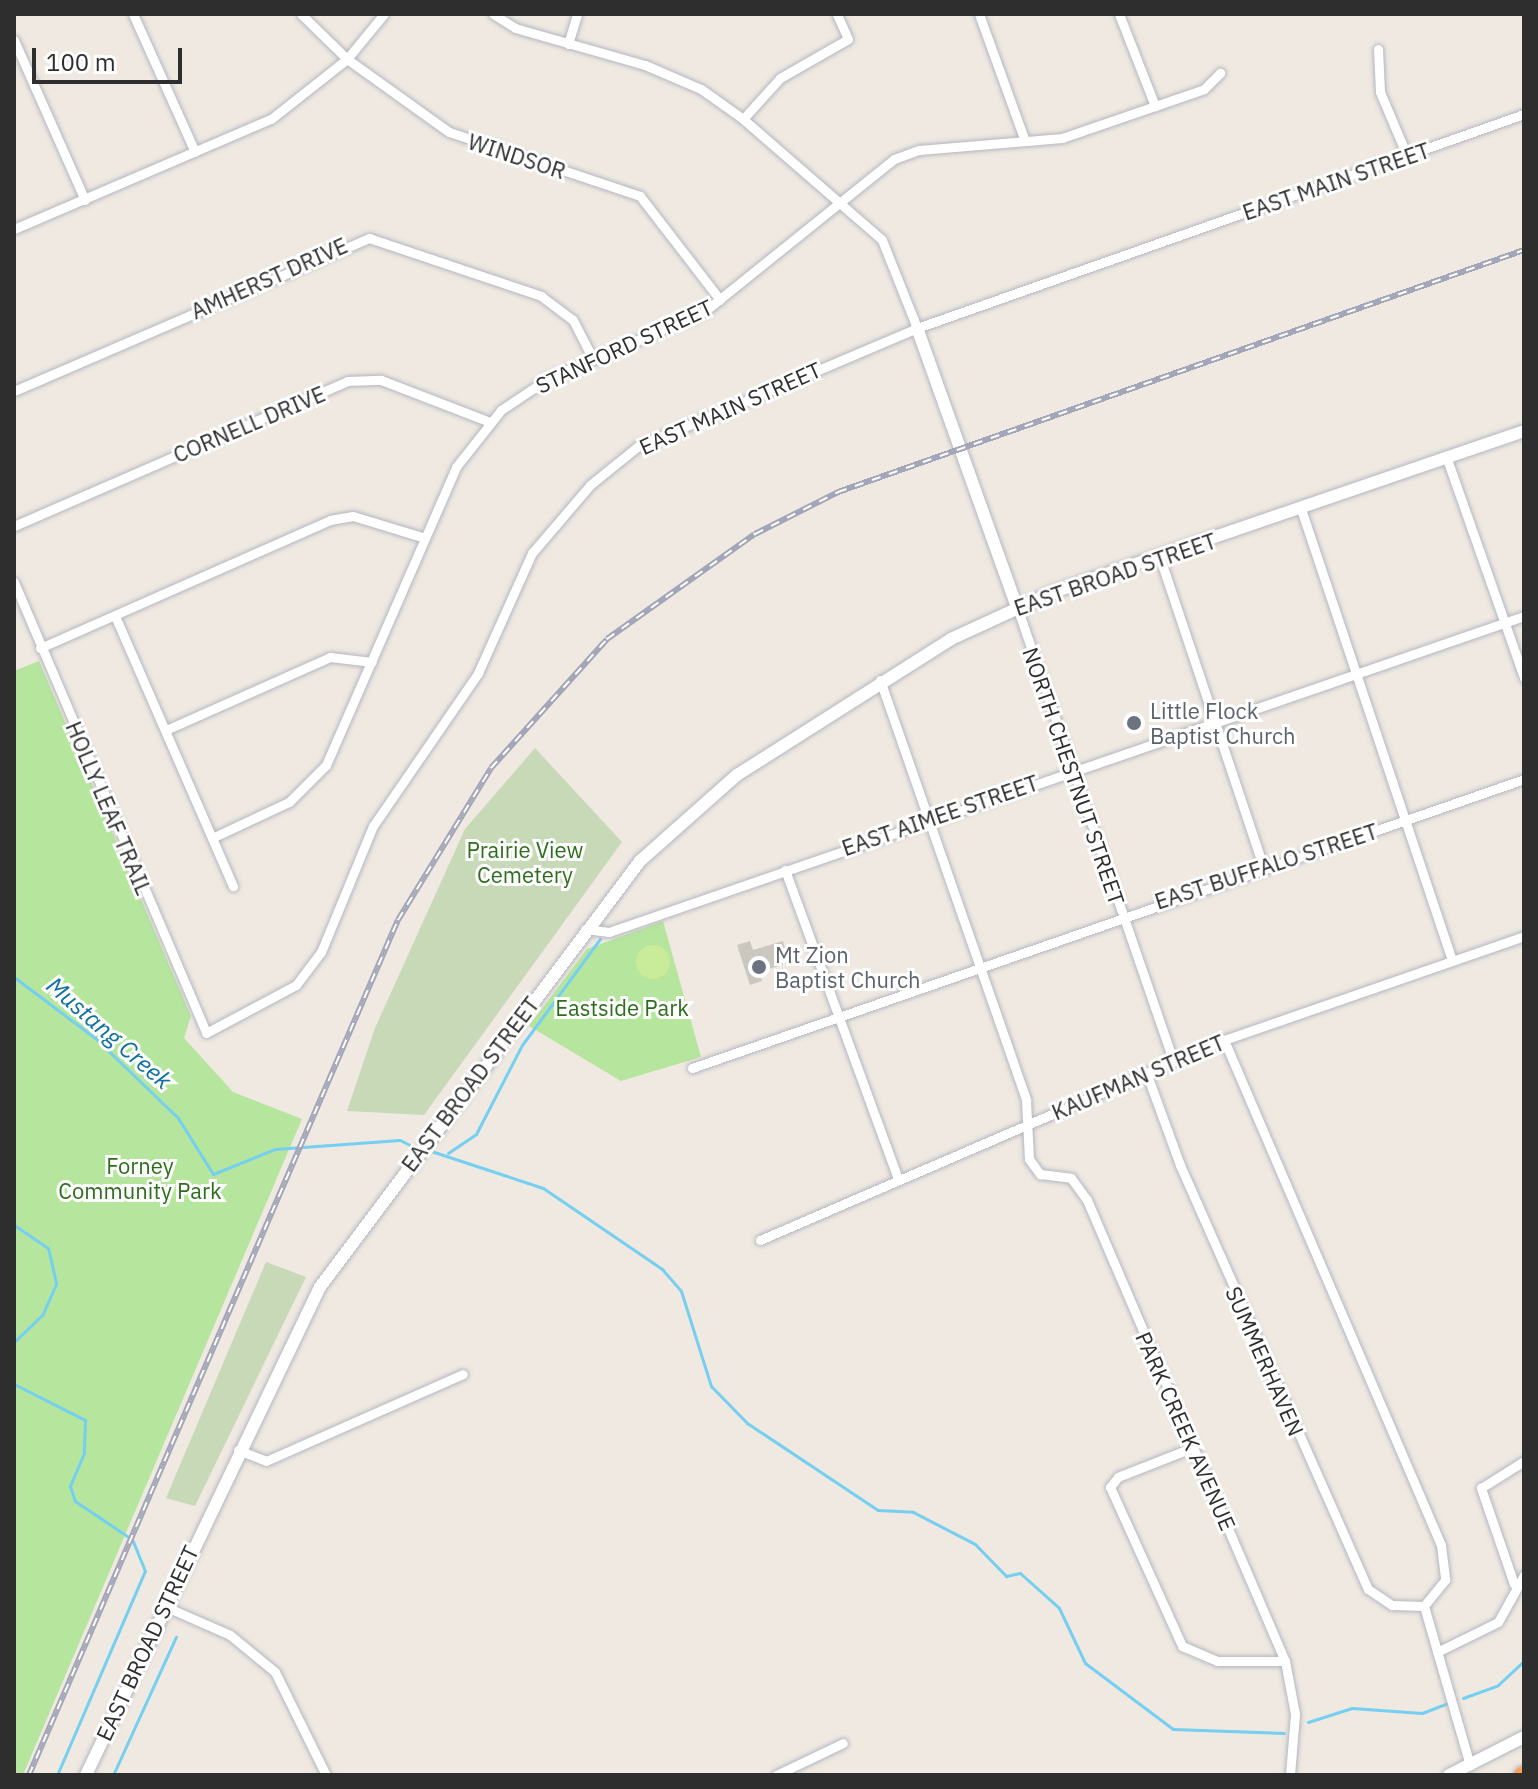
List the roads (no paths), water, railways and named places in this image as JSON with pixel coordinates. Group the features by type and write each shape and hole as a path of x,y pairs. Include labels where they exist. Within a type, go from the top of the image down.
{"main road":[{"name":"NORTH CHESTNUT STREET","path":"917,328 1017,607"},
{"name":"EAST BROAD STREET","path":"86,1775 238,1450 320,1287 583,929 640,861 737,775 880,680 1017,607 1524,431"},
{"path":"1449,1775 1524,1737"}],"street":[{"path":"133,14 195,152"},
{"name":"WINDSOR","path":"301,14 347,59 449,132 640,196 720,300"},
{"path":"14,229 271,119 347,59 384,14"},
{"path":"493,14 568,44 701,89 743,119 839,197 895,261 917,328"},
{"path":"568,44 577,14"},
{"path":"743,119 780,78 848,39 837,14"},
{"path":"979,14 1025,141"},
{"path":"1119,14 1155,106"},
{"path":"14,40 85,200"},
{"path":"1378,49 1380,92 1407,156"},
{"name":"STANFORD STREET","path":"212,838 289,802 311,782 337,745 456,467 487,421 549,378 720,300 874,170 919,150 1062,138 1204,89 1220,73"},
{"name":"EAST MAIN STREET","path":"206,1033 296,985 321,952 373,826 478,673 532,553 590,485 669,430 917,328 1524,114"},
{"name":"AMHERST DRIVE","path":"14,391 369,238 541,296 573,320 593,359"},
{"name":"CORNELL DRIVE","path":"14,526 347,381 381,380 487,421"},
{"path":"1447,459 1524,678"},
{"path":"1301,509 1452,960"},
{"path":"40,648 330,520 353,516 425,538"},
{"path":"1160,558 1217,720 1263,866"},
{"name":"HOLLY LEAF TRAIL","path":"14,582 206,1033"},
{"name":"NORTH CHESTNUT STREET","path":"1017,607 1173,1061"},
{"path":"115,616 233,886"},
{"name":"EAST AIMEE STREET","path":"583,929 609,932 1072,769 1524,616"},
{"path":"166,730 330,657 372,662"},
{"path":"880,680 1026,1100 1026,1123"},
{"name":"EAST BUFFALO STREET","path":"692,1068 1121,914 1524,779"},
{"path":"785,870 898,1179"},
{"name":"KAUFMAN STREET","path":"760,1240 1224,1040 1524,936"},
{"path":"1224,1040 1441,1545 1445,1580 1424,1606 1470,1765"},
{"name":"SUMMERHAVEN","path":"1146,1072 1180,1165 1368,1589 1392,1605 1424,1606"},
{"name":"PARK CREEK AVENUE","path":"1026,1123 1034,1168 1071,1178 1087,1200 1285,1661 1295,1714 1290,1775"},
{"path":"238,1450 266,1461 463,1374"},
{"path":"1194,1447 1112,1482 1182,1646 1217,1661 1285,1661"},
{"path":"1514,1584 1481,1488 1524,1461"},
{"path":"1437,1652 1498,1622 1514,1584 1524,1575"},
{"path":"164,1606 230,1635 275,1672 326,1775"},
{"path":"776,1775 843,1743"}],"waterway":[{"path":"448,1153 476,1134 522,1045 600,939"},
{"name":"Mustang Creek","path":"14,977 95,1038 178,1118 213,1174 275,1149 400,1140 420,1150"},
{"name":"Mustang Creek","path":"428,1150 543,1188 662,1269 681,1291 711,1386 747,1423 878,1510 913,1512 975,1544 1006,1576 1020,1573 1059,1608 1085,1663 1173,1729 1284,1733"},
{"path":"14,1225 48,1248 56,1284 42,1315 14,1342"},
{"path":"14,1384 85,1420 84,1453 70,1486 75,1501 127,1536"},
{"path":"57,1775 145,1571 133,1541"},
{"path":"113,1775 176,1637"},
{"name":"Mustang Creek","path":"1463,1698 1498,1685 1524,1661"},
{"name":"Mustang Creek","path":"1308,1722 1352,1708 1422,1713 1446,1704"}],"railway":[{"path":"29,1775 398,920 491,768 607,639 755,534 838,492 1524,250"}],"place":[{"name":"Little Flock Baptist Church","path":"1134,723"},
{"name":"Mt Zion Baptist Church","path":"759,967"}],"park label":[{"name":"Prairie View Cemetery","path":"525,862"},
{"name":"Eastside Park","path":"622,1008"},
{"name":"Forney Community Park","path":"140,1178"}]}
